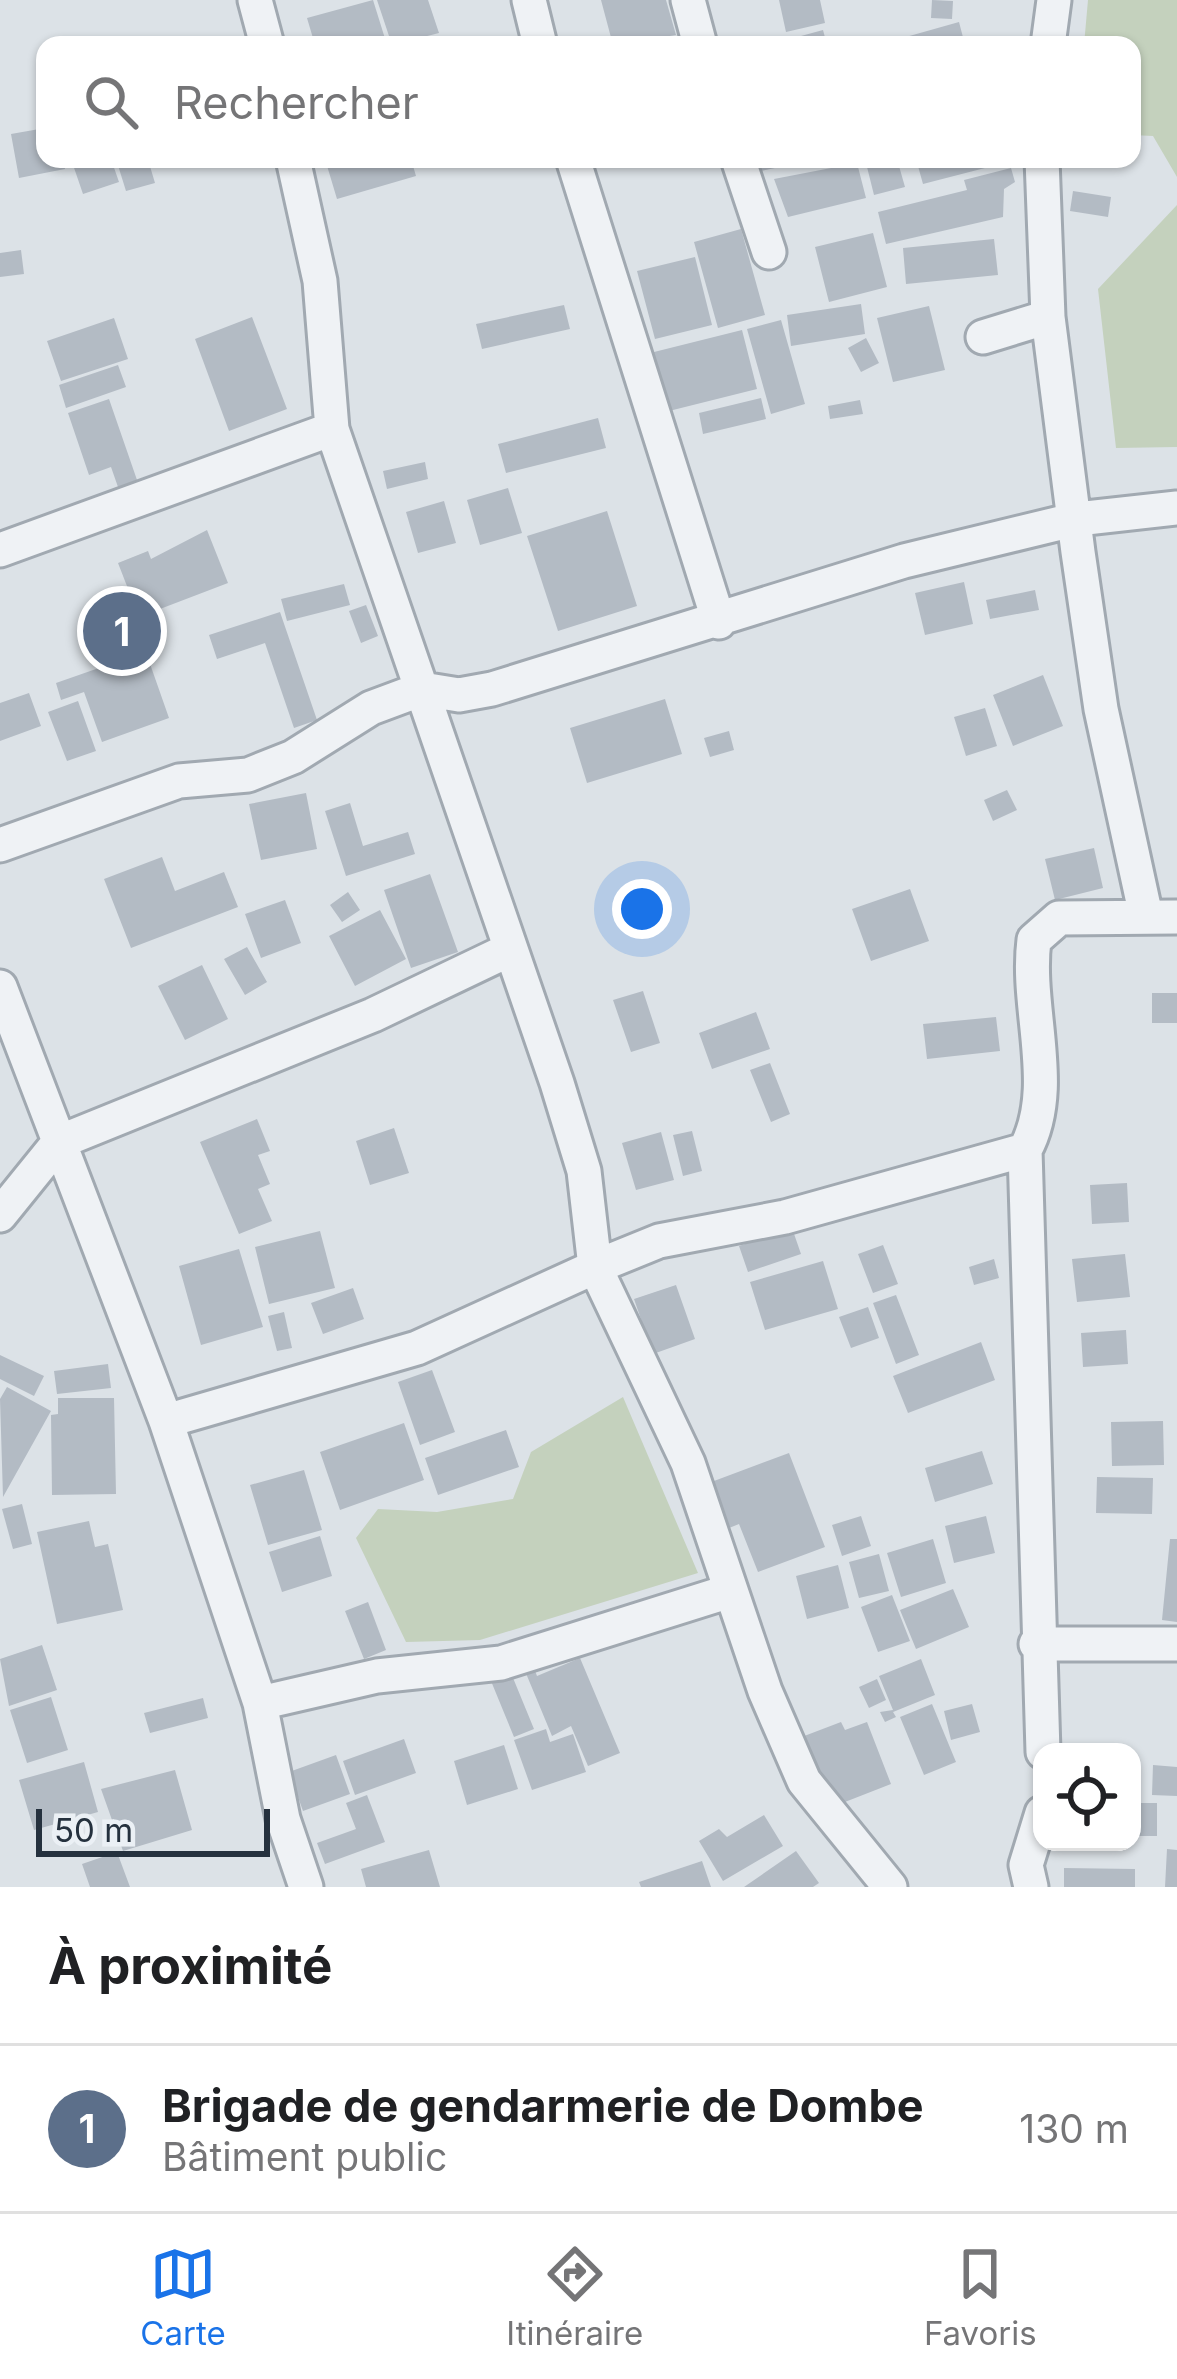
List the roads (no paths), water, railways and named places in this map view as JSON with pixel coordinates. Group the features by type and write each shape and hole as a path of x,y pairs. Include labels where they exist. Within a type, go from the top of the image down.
{"street":[{"path":"255,0 265,36"},
{"path":"529,0 538,36"},
{"path":"688,0 698,36"},
{"path":"1049,36 1054,0"},
{"path":"295,168 320,281 332,429 584,1171 595,1267 674,1428 730,1591 804,1781 890,1887"},
{"path":"576,168 719,622"},
{"path":"741,168 769,252"},
{"path":"1042,168 1048,317 1102,709 1161,916 1059,918 1034,940 1030,968 1041,1105 1024,1150 1042,1743"},
{"path":"983,337 1048,317"},
{"path":"0,550 332,429"},
{"path":"0,845 179,781 248,775 293,757 371,708 422,689 459,695 492,689 904,561 1077,519 1177,508"},
{"path":"0,1215 59,1142 374,1016 509,950"},
{"path":"0,987 166,1421 260,1703 283,1819 306,1887"},
{"path":"166,1421 417,1348 659,1241 785,1217 1024,1150"},
{"path":"260,1703 377,1676 501,1663 730,1591"},
{"path":"1036,1644 1177,1644"},
{"path":"1030,1887 1026,1865 1033,1842"}],"place":[{"name":"Brigade de gendarmerie de Dombe","path":"122,631"}]}
